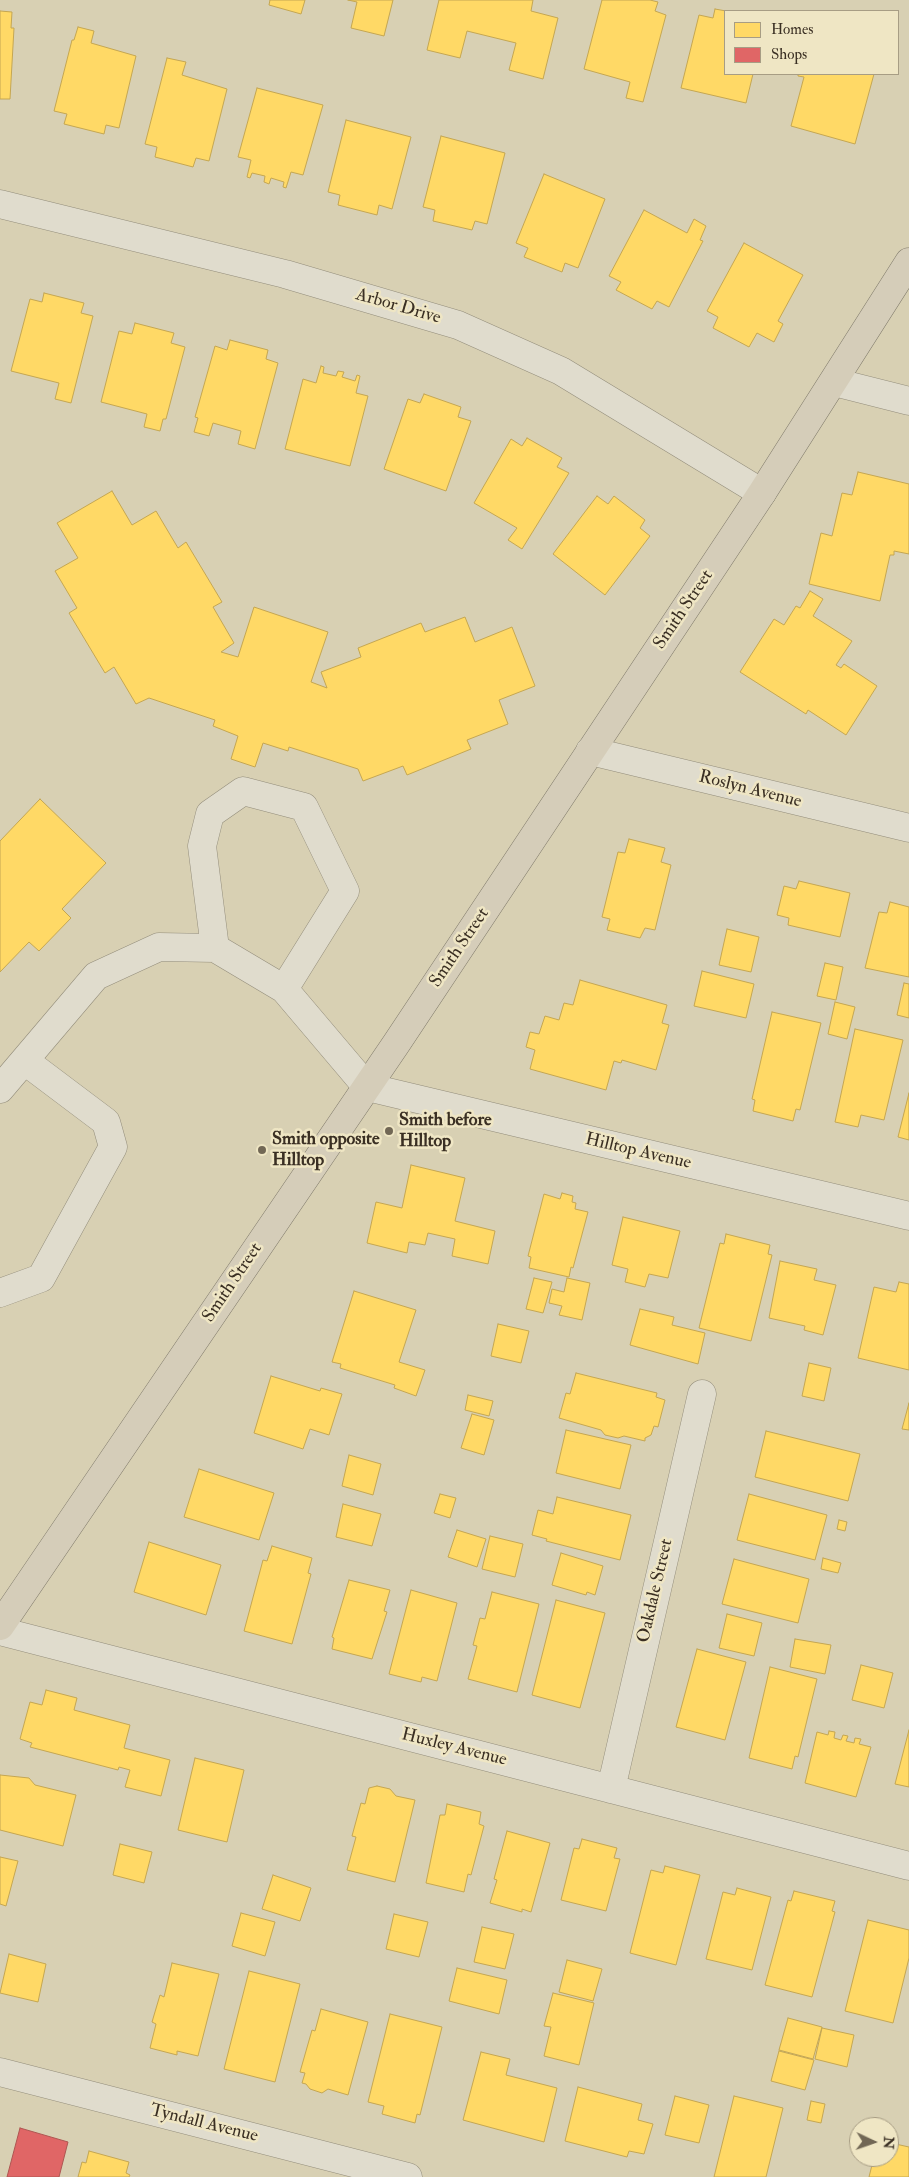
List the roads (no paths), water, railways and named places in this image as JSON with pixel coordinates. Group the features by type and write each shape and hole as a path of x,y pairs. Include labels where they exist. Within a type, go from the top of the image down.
{"main road":[{"name":"Smith Street","path":"0,1626 367,1087 762,493 909,262"}],"street":[{"name":"Arbor Drive","path":"0,204 285,274 458,325 561,371 762,493"},
{"path":"834,382 909,400"},
{"name":"Roslyn Avenue","path":"590,751 909,828"},
{"path":"215,948 202,846 210,814 243,791 304,806 345,891 284,989"},
{"path":"0,1089 96,976 159,947 215,948 284,989 367,1087"},
{"path":"0,1293 41,1278 113,1147 106,1122 25,1061"},
{"name":"Hilltop Avenue","path":"367,1087 909,1216"},
{"name":"Oakdale Street","path":"611,1789 702,1394"},
{"name":"Huxley Avenue","path":"0,1631 909,1866"},
{"name":"Tyndall Avenue","path":"0,2072 408,2177"}],"place":[{"name":"Smith before Hilltop","path":"389,1131"},
{"name":"Smith opposite Hilltop","path":"262,1150"}]}
